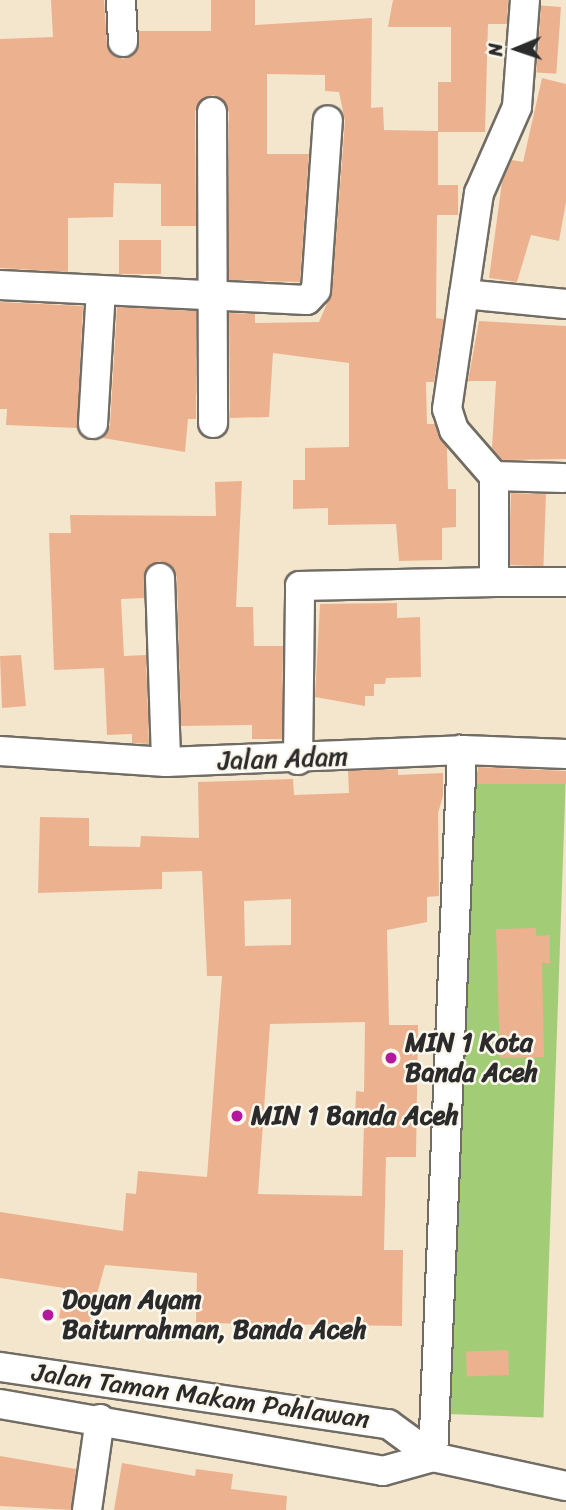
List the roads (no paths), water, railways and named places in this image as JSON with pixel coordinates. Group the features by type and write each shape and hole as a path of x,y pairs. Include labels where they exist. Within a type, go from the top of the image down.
{"street":[{"path":"121,0 123,43"},
{"path":"494,582 494,476 449,420 479,193 517,107 525,0"},
{"path":"212,113 213,423"},
{"path":"0,285 214,300 300,302 313,297 328,120"},
{"path":"93,424 101,291"},
{"path":"464,294 566,304"},
{"path":"494,476 563,478"},
{"path":"160,578 166,762"},
{"path":"298,760 300,586 566,582"},
{"path":"433,1457 462,750"},
{"name":"Jalan Adam","path":"0,751 166,762 298,760 462,750 566,754"},
{"name":"Jalan Taman Makam Pahlawan","path":"0,1367 388,1424 433,1457 566,1486"},
{"path":"0,1404 100,1419 86,1510"},
{"name":"Jalan Taman Makam Pahlawan","path":"100,1419 383,1471 433,1457"}],"place":[{"name":"MIN 1 Kota Banda Aceh","path":"391,1058"},
{"name":"MIN 1 Banda Aceh","path":"237,1116"},
{"name":"Doyan Ayam Baiturrahman, Banda Aceh","path":"48,1315"}]}
